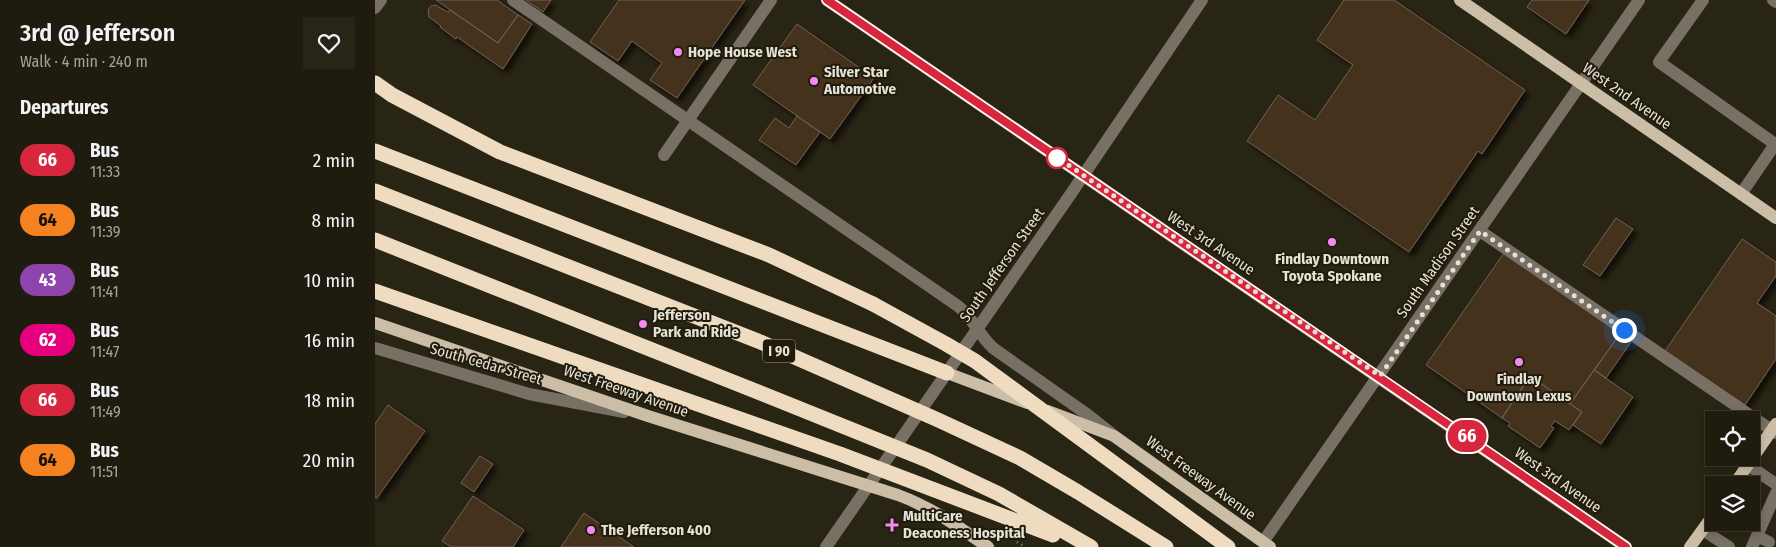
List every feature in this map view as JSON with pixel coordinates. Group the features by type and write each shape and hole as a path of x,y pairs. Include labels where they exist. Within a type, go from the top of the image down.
{"highway":[{"path":"375,84 392,95 500,152 769,255 873,304 939,339 975,362 1229,547"},
{"path":"375,151 947,373"},
{"name":"I 90","path":"375,191 757,342 944,423 1020,458 1166,547"},
{"path":"375,240 927,460 999,494 1091,547"},
{"path":"375,291 840,454 1041,529 1080,547"}],"main road":[{"name":"West 3rd Avenue","path":"827,0 1083,176 1380,376 1626,547"},
{"name":"West 2nd Avenue","path":"1460,0 1776,218"},
{"name":"West Freeway Avenue","path":"375,323 649,416 926,506 988,547"},
{"name":"West Freeway Avenue","path":"947,373 1114,436 1267,545"},
{"path":"1760,449 1775,429"},
{"path":"1690,547 1705,527"}],"street":[{"path":"375,8 381,0"},
{"name":"West Freeway Avenue","path":"513,0 958,306 968,314 993,348 1088,414 1114,436"},
{"path":"664,155 771,0"},
{"name":"South Jefferson Street","path":"826,547 1083,176 1202,0"},
{"name":"South Madison Street","path":"1267,545 1380,376 1639,0"},
{"path":"1703,0 1659,62 1776,144 1741,194"},
{"path":"1480,231 1775,429"},
{"name":"South Cedar Street","path":"375,348 529,394 649,416"},
{"path":"1749,466 1776,484"},
{"path":"1769,542 1755,541 1772,515 1776,493"},
{"path":"1703,530 1729,547"}],"building":[{"path":"436,0 497,0 518,15 498,43"},
{"path":"526,0 551,0 543,12"},
{"name":"Hope House West","path":"619,0 745,0 677,98 650,80 662,63 632,41 618,61 590,42"},
{"path":"1344,0 1394,0 1525,90 1482,154 1478,151 1409,252 1247,141 1278,95 1315,120 1353,65 1317,40"},
{"path":"1532,0 1589,0 1566,34 1527,7"},
{"path":"435,5 448,12 450,10 498,43 518,15 532,24 503,69 457,37 456,39 429,17 428,10 431,6"},
{"name":"Silver Star Automotive","path":"797,24 874,78 830,139 753,85"},
{"path":"797,116 820,132 796,165 759,140 775,118 789,128"},
{"path":"1616,218 1633,229 1600,276 1583,265"},
{"path":"1742,239 1776,262 1776,276 1757,303 1776,316 1776,359 1745,405 1665,351"},
{"path":"1504,253 1620,334 1570,404 1530,376 1502,418 1426,365"},
{"path":"1620,334 1631,342 1606,378 1594,370"},
{"path":"1594,370 1633,397 1601,444 1573,425 1582,412 1570,404"},
{"path":"1530,376 1582,412 1569,430 1555,421 1551,426 1554,428 1540,448 1508,426 1510,423 1502,418"},
{"path":"388,405 425,431 377,498 375,497 375,424"},
{"path":"480,456 493,464 474,492 461,483"},
{"path":"473,496 524,530 513,547 451,547 442,541"},
{"name":"The Jefferson 400","path":"584,513 634,547 561,547"}],"bus line":[{"name":"66","path":"827,0 1083,176 1380,376 1626,547"}],"place":[{"name":"Hope House West","path":"678,52"},
{"name":"Silver Star Automotive","path":"814,81"},
{"name":"Findlay Downtown Toyota Spokane","path":"1332,242"},
{"name":"Jefferson Park and Ride","path":"643,324"},
{"name":"Findlay Downtown Lexus","path":"1519,362"},
{"name":"MultiCare Deaconess Hospital","path":"892,525"},
{"name":"The Jefferson 400","path":"591,530"}],"route":[{"path":"1057,158 1052,154 1380,376 1480,231 1624,330"}]}
